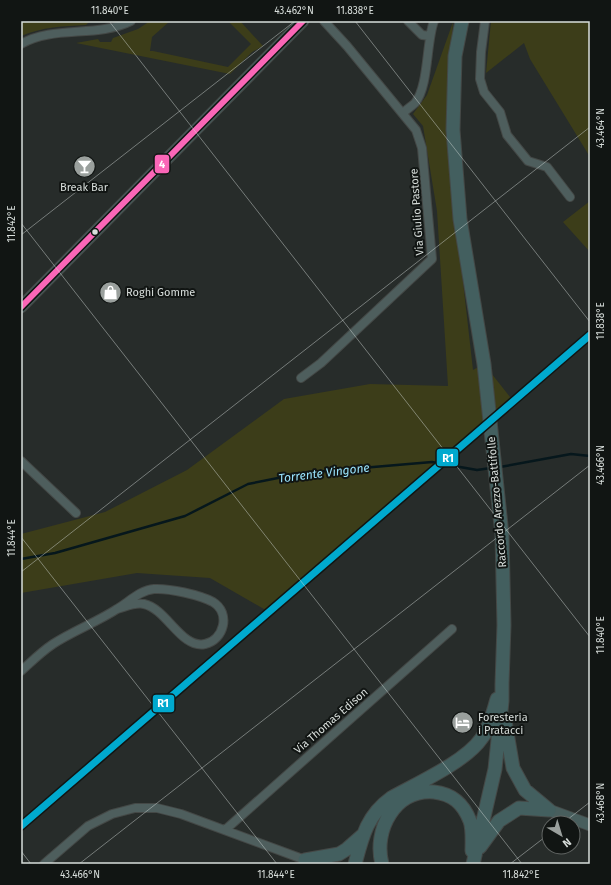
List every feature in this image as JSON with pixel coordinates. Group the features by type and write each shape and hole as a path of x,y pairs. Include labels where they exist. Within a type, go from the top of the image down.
{"main road":[{"path":"21,307 302,21"},
{"name":"Raccordo Arezzo-Battifolle","path":"462,21 455,56 453,130 460,219 484,364 502,535 504,625 502,701 495,769 473,864"},
{"path":"355,864 363,835 374,814 382,805 450,765 474,748 482,738 488,726 502,684"},
{"path":"502,701 513,768 525,790 549,810"},
{"path":"355,864 378,821 400,802 421,792 443,793 454,798 462,805 471,822 473,864"},
{"path":"382,864 379,847 382,831 388,817 400,802"},
{"path":"477,851 499,821 519,808 549,810 590,825"},
{"path":"310,863 340,854 363,835"}],"street":[{"path":"21,44 37,37 131,21"},
{"name":"Via Giulio Pastore","path":"301,378 321,363 432,259 422,148 416,130 324,21"},
{"path":"408,21 422,35 430,36"},
{"path":"403,113 415,103 421,92 428,58 430,36 434,21"},
{"path":"485,21 481,52 480,79 484,92 500,112 507,135 528,161 547,167 570,197"},
{"path":"21,461 76,513"},
{"path":"21,671 37,656 54,644 117,609 140,594 153,589 175,590 215,603 220,610 224,626 220,635 212,641 204,644 193,643 184,638 160,613 144,604 136,604 117,609"},
{"name":"Via Thomas Edison","path":"225,830 452,629"},
{"path":"44,864 88,826 112,814 135,808 157,808 182,814 310,863"}],"shaded area":[{"path":"21,21 90,21 86,25 45,29 21,36"},
{"path":"150,21 170,21 152,37 150,51 228,67 251,44 228,21 240,21 263,46 252,52 230,74 76,43 98,39 100,42 111,42 113,38 138,29"},
{"path":"491,21 590,21 590,157 530,59 524,43 486,73"},
{"path":"453,22 447,117 451,176 473,370 484,364 514,402 269,612 210,578 137,573 21,593 21,534 105,512 187,470 284,399 370,384 448,386 437,211 423,126 413,114 427,95"},
{"path":"590,201 590,252 563,222"}],"waterway":[{"name":"Torrente Vingone","path":"500,467 571,454 590,456"},
{"name":"Torrente Vingone","path":"21,559 55,553 185,516 248,484 303,473 432,462 477,470 491,468"}],"transit line":[{"name":"4","path":"21,307 303,21"},
{"name":"R1","path":"21,826 590,335"}],"place":[{"name":"Break Bar","path":"84,167"},
{"name":"Roghi Gomme","path":"110,292"},
{"name":"Foresteria i Pratacci","path":"463,723"}]}
